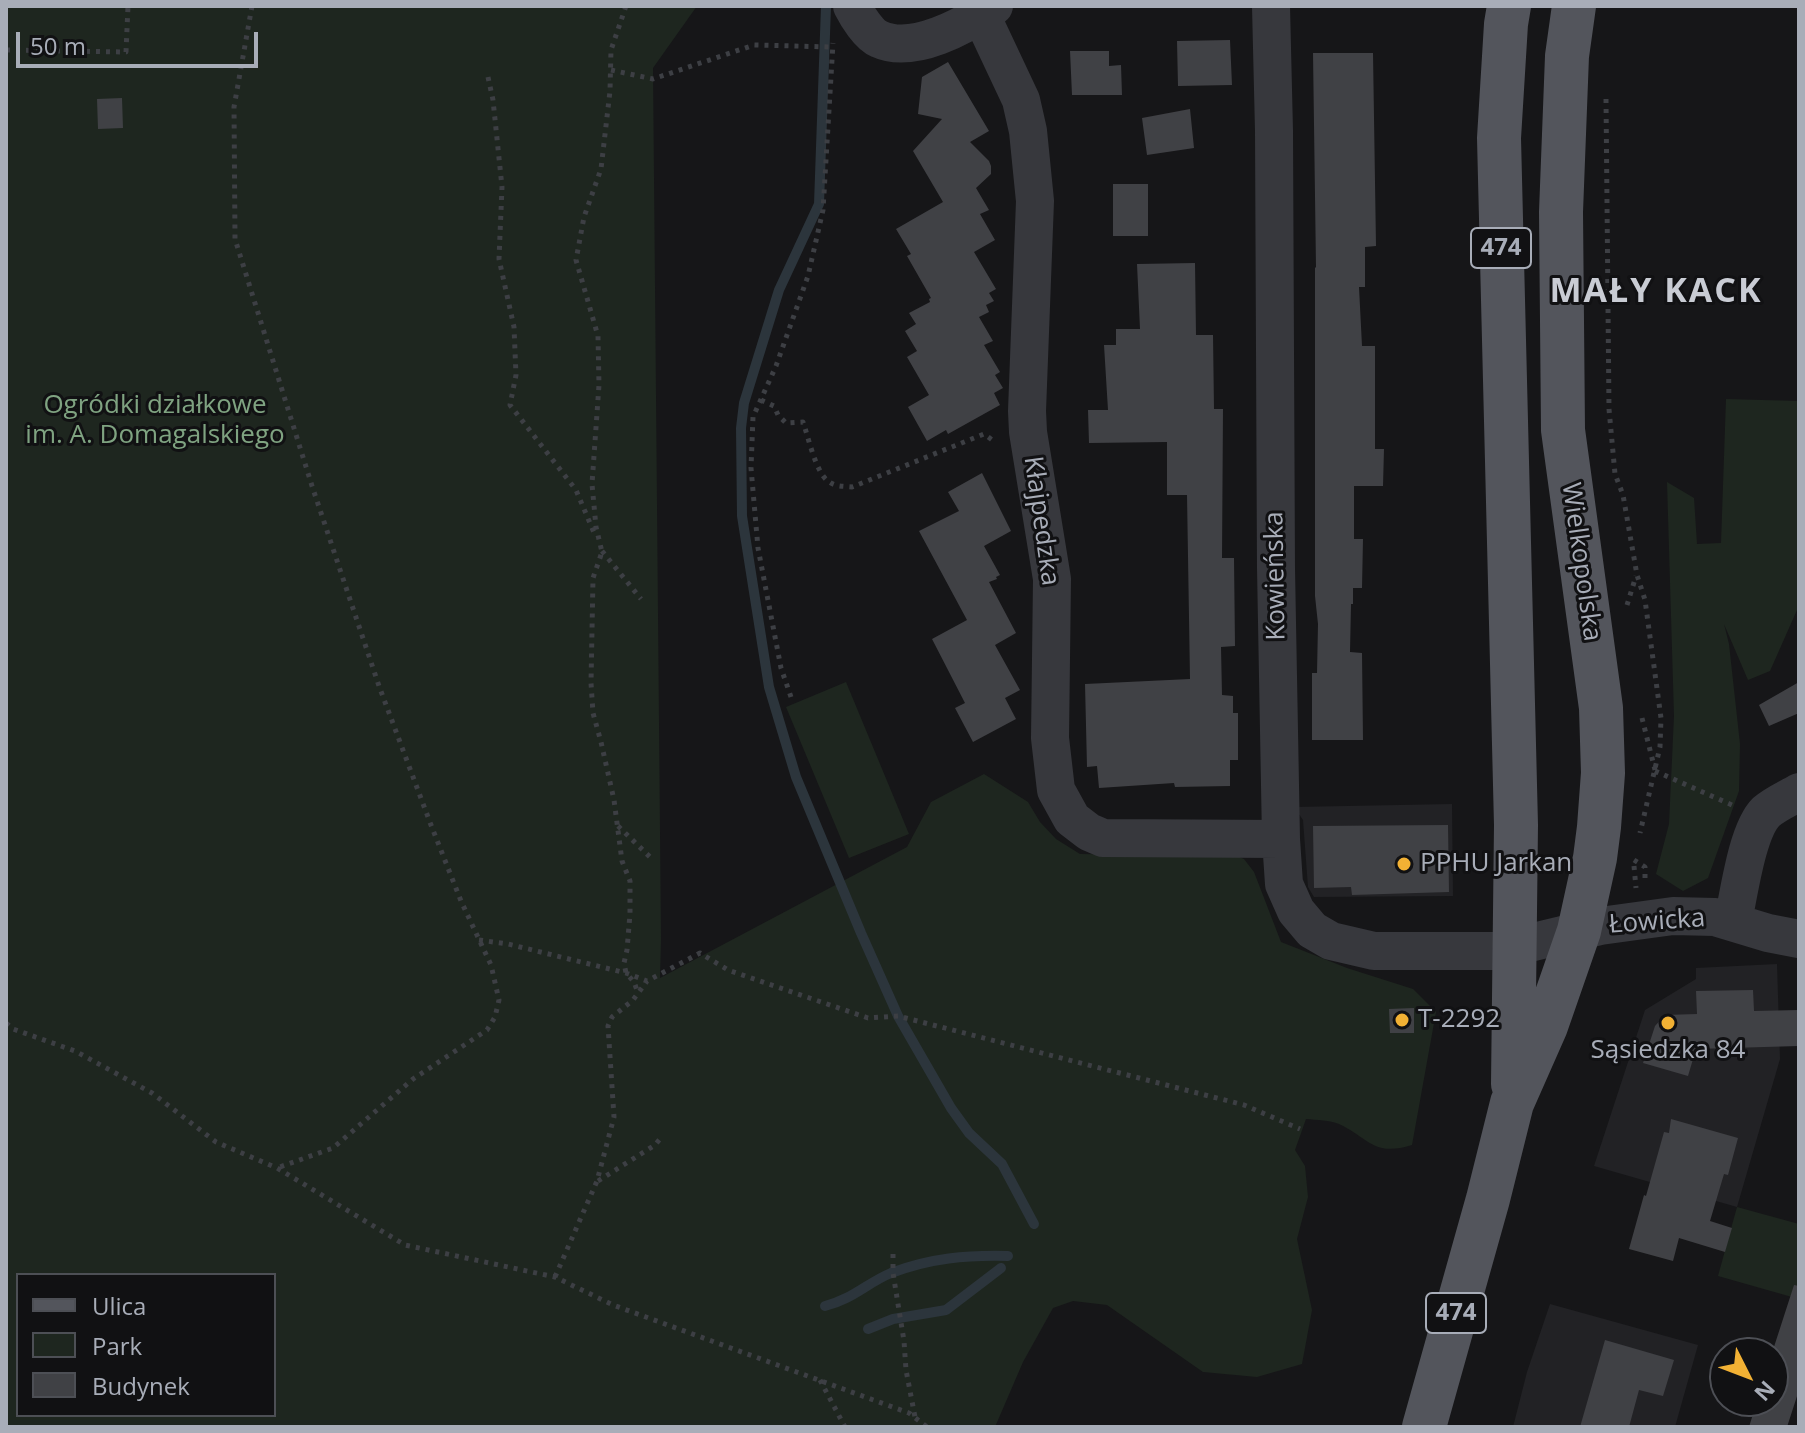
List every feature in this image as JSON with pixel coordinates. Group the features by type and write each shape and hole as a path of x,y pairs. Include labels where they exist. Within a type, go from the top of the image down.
{"main road":[{"name":"Wielkopolska","path":"1509,6 1499,138 1516,825 1512,1103"},
{"name":"Wielkopolska","path":"1424,1427 1512,1103 1546,1026 1579,931 1595,858 1603,773 1601,708 1563,430 1561,212 1567,56 1574,6"}],"street":[{"name":"Kowieńska","path":"1271,6 1276,568 1284,884 1296,911 1312,930 1331,941 1374,951 1496,951 1515,947"},
{"name":"Kłajpedzka","path":"843,20 858,18 877,39 903,44 930,40 988,10 1021,100 1028,131 1035,201 1027,411 1052,579 1050,738 1056,790 1072,819 1103,838 1281,839"},
{"path":"1733,921 1751,839 1765,813 1799,792"},
{"name":"Łowicka","path":"1515,947 1600,926 1673,916 1733,921 1799,939"}],"path":[{"path":"6,50 126,52 128,6"},
{"path":"252,6 234,107 235,239 312,486 379,686 461,901 491,965 499,1000 495,1017 487,1030 413,1079 333,1148 277,1168"},
{"path":"626,6 611,50 610,91 601,169 584,217 576,260 598,336 599,385 592,484 602,552 593,578 593,713 614,800 622,861 630,881 630,914 624,963 626,973 638,993"},
{"path":"791,697 781,668 758,548 751,468 753,417 776,366 808,276 823,210 833,47 843,20"},
{"path":"611,70 653,79 754,45 833,47"},
{"path":"488,77 502,187 499,259 514,327 516,375 510,405 576,490 602,552 641,599"},
{"path":"1606,85 1609,409 1615,474 1623,495 1637,575 1645,600 1661,718 1660,747 1639,836"},
{"path":"761,400 774,406 786,423 803,422 824,479 836,486 852,487 984,434 1003,448 1032,456"},
{"path":"1655,771 1738,808"},
{"path":"617,825 650,857"},
{"path":"1636,848 1636,889"},
{"path":"1634,860 1645,867 1645,884 1654,888"},
{"path":"479,940 508,944 647,981"},
{"path":"555,1277 597,1181 614,1117 608,1026 612,1017 633,1000 647,981 700,953 728,970 868,1018 898,1016 1244,1105 1300,1129"},
{"path":"6,1023 13,1029 75,1051 152,1093 216,1142 277,1168 405,1245 555,1277 613,1305 909,1413 927,1427"},
{"path":"597,1181 660,1139"},
{"path":"893,1254 906,1370 915,1418"},
{"path":"819,1380 845,1427"}],"shaded area":[{"path":"1452,804 1453,896 1314,897 1308,887 1303,820 1294,807"},
{"path":"1777,964 1780,1059 1737,1207 1594,1166 1645,1010 1696,979 1696,968"},
{"path":"1550,1304 1698,1345 1675,1427 1513,1427 1527,1372"}],"green space":[{"name":"Ogródki działkowe im. A. Domagalskiego","path":"6,6 697,6 653,68 660,978 907,847 931,802 984,774 1028,802 1040,822 1056,839 1080,854 1130,855 1221,849 1244,859 1254,872 1281,942 1413,989 1436,1012 1412,1145 1388,1149 1372,1144 1339,1124 1306,1119 1295,1150 1305,1166 1308,1197 1297,1239 1312,1310 1302,1364 1257,1377 1203,1372 1107,1305 1073,1301 1053,1308 1023,1362 995,1427 6,1427"},
{"path":"1726,399 1799,401 1799,610 1770,671 1748,680 1724,624 1740,744 1739,791 1708,878 1683,891 1656,874 1669,824 1674,716 1667,482 1694,498 1697,544 1721,543"},
{"path":"846,682 909,834 849,858 786,707"},
{"path":"1737,1207 1799,1224 1799,1299 1718,1276"}],"building":[{"path":"1230,40 1232,85 1178,86 1177,41"},
{"path":"1070,51 1109,51 1109,66 1121,65 1122,95 1072,95"},
{"path":"1313,53 1373,53 1376,246 1365,247 1365,287 1359,287 1362,346 1375,346 1375,449 1384,449 1383,486 1354,486 1354,539 1363,539 1362,588 1353,588 1350,652 1362,653 1363,740 1312,740 1312,673 1317,673 1318,624 1315,596"},
{"path":"948,62 989,131 970,142 991,166 991,174 976,188 989,210 980,214 995,240 974,252 996,289 989,293 994,301 986,305 989,312 979,317 993,341 984,345 1000,372 995,375 1003,388 994,393 1000,405 948,434 946,430 927,441 908,407 929,395 907,357 917,351 905,331 916,324 909,313 930,302 931,298 907,256 911,254 896,229 943,202 913,151 942,119 918,114 922,77"},
{"path":"122,98 123,128 98,129 97,99"},
{"path":"1190,109 1194,148 1147,155 1142,118"},
{"path":"1113,184 1148,184 1148,236 1113,236"},
{"path":"1195,263 1196,335 1213,335 1214,409 1223,409 1222,558 1234,558 1235,646 1221,647 1222,695 1233,696 1233,713 1238,713 1238,760 1230,760 1230,786 1175,787 1174,783 1099,788 1097,766 1087,767 1085,684 1190,679 1187,495 1167,495 1167,442 1089,443 1088,410 1108,410 1104,345 1116,345 1116,329 1140,329 1137,264"},
{"path":"982,473 1011,531 984,546 1000,575 989,582 1016,633 995,645 1020,690 1005,698 1016,719 973,742 955,708 965,703 932,639 967,620 919,531 959,511 948,492"},
{"path":"1799,682 1799,713 1769,726 1759,705"},
{"path":"1448,825 1449,892 1352,895 1351,887 1314,888 1313,826"},
{"path":"1753,990 1754,1011 1799,1010 1799,1046 1696,1049 1688,1076 1643,1063 1655,1026 1665,1015 1697,1014 1696,991"},
{"name":"T-2292","path":"1414,1008 1414,1033 1390,1033 1389,1009"},
{"path":"1671,1119 1738,1138 1710,1221 1732,1228 1725,1252 1679,1238 1673,1261 1629,1249 1664,1132 1669,1133"},
{"path":"1794,1285 1799,1286 1799,1390 1787,1427 1749,1427 1752,1417 1789,1417 1789,1337 1777,1337"},
{"path":"1605,1340 1674,1360 1663,1396 1639,1390 1629,1427 1580,1427"}],"waterway":[{"path":"826,6 819,204 779,290 744,403 741,428 742,516 769,687 796,777 898,1016 951,1108 969,1133 1002,1164 1034,1224"},
{"path":"825,1306 891,1273 920,1264 963,1257 1008,1256"},
{"path":"868,1329 893,1319 946,1310 1001,1268"}],"place":[{"name":"PPHU Jarkan","path":"1404,864"},
{"name":"T-2292","path":"1402,1020"},
{"name":"Sąsiedzka 84","path":"1668,1023"}],"district":[{"name":"MAŁY KACK","path":"1656,292"}]}
